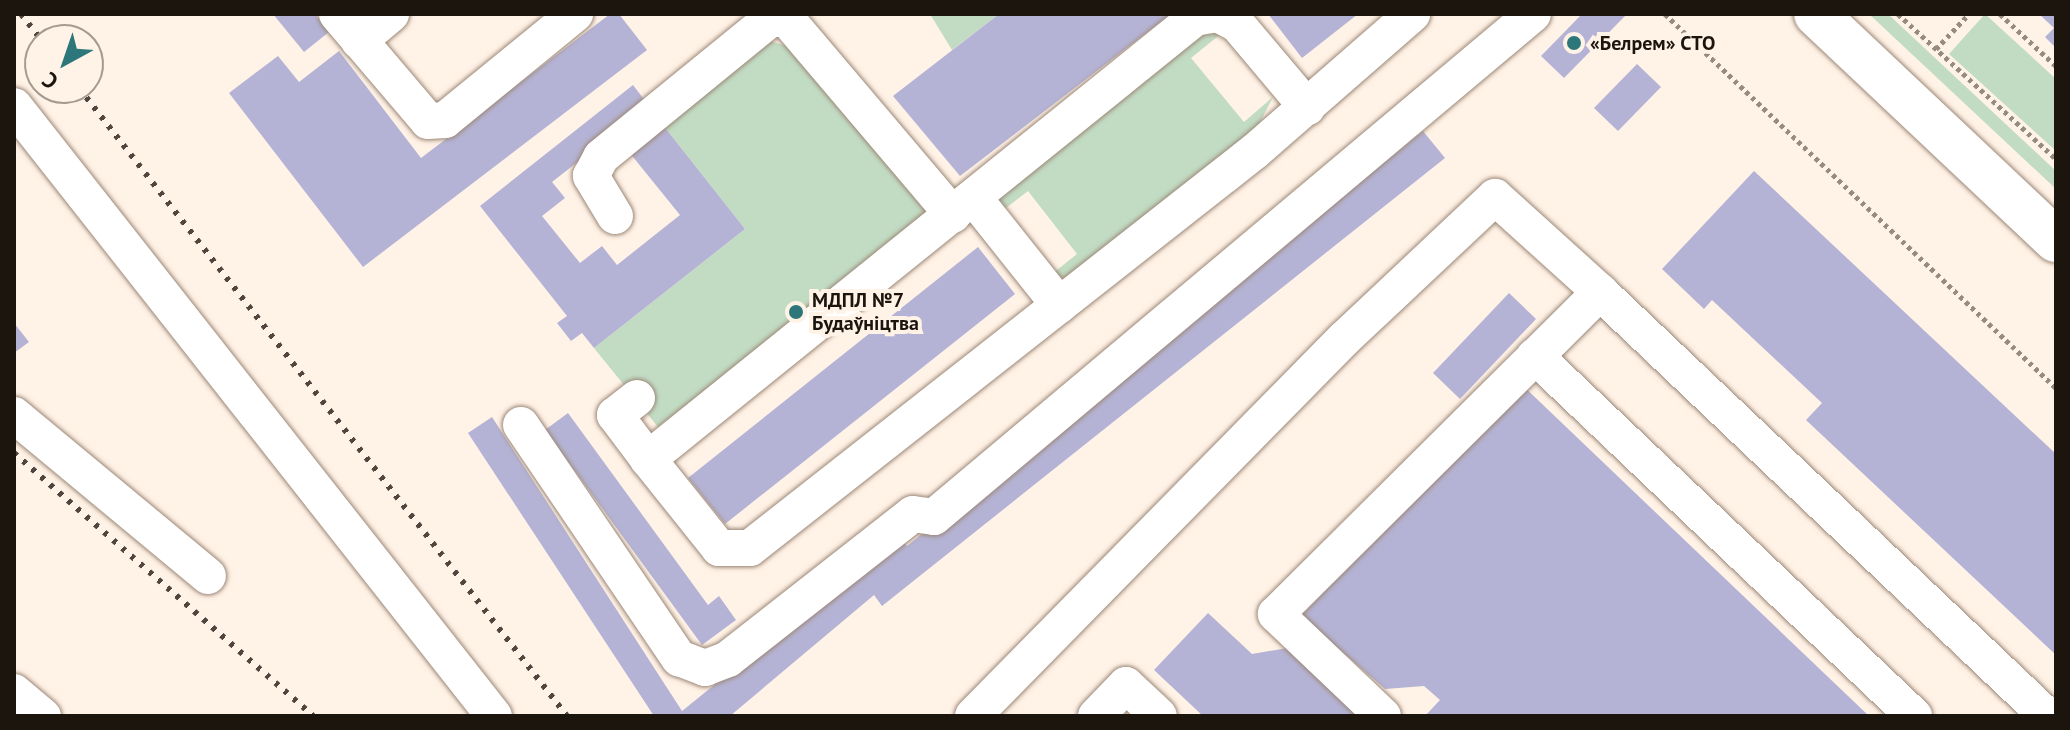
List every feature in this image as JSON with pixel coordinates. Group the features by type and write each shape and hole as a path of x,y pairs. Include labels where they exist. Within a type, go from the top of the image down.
{"main road":[{"path":"1816,14 2056,240"}],"lane":[{"path":"391,14 348,27 418,117 445,120 575,14"},
{"path":"648,459 1195,18 1218,14 1237,24 1307,107"},
{"path":"521,425 679,658 705,668 728,659 913,514 934,517 1533,14"},
{"path":"637,398 615,415 648,459 719,548 750,548 1307,107 1406,15"},
{"path":"615,216 591,176 601,157 769,20 786,18 1059,305"},
{"path":"14,106 494,716"},
{"path":"973,716 1345,338 1495,197 1600,292 2047,716"},
{"path":"1383,716 1276,614 1600,292"},
{"path":"1535,356 1914,716"},
{"path":"14,415 208,576"},
{"path":"1096,716 1126,685 1159,716"},
{"path":"14,692 43,716"}],"path":[{"path":"1665,14 2056,388"},
{"path":"1898,14 2056,159"},
{"path":"1936,49 1969,14"},
{"path":"2000,14 2056,66"}],"green space":[{"path":"930,14 999,14 952,50"},
{"path":"1869,14 1888,14 2056,171 2056,189"},
{"path":"1985,14 2056,79 2055,150 1949,54"},
{"path":"1222,33 1191,58 1244,122 1273,97 1256,130 1068,279 1052,274 1077,254 1028,191 1002,211 996,198 1202,35"},
{"path":"760,38 793,48 926,212 925,222 658,427 594,348 745,229 663,125"}],"building":[{"path":"273,14 315,14 329,32 304,52"},
{"path":"610,14 619,14 647,50 363,267 229,93 278,56 299,82 339,51 421,158"},
{"path":"999,14 1171,14 960,176 893,96"},
{"path":"1268,14 1358,14 1302,58"},
{"path":"1582,14 1627,14 1564,78 1541,56"},
{"path":"2039,14 2056,14 2056,48 2045,37 2054,28"},
{"path":"1637,64 1661,87 1618,131 1594,108"},
{"path":"633,85 649,106 552,182 565,198 542,216 580,263 602,246 617,265 680,215 629,152 663,125 745,229 594,348 582,333 571,341 557,323 567,316 480,206"},
{"path":"1423,131 1445,158 882,606 874,595 730,716 654,716 468,433 492,417 682,711 899,536 907,546"},
{"path":"1754,171 2056,454 2056,655 1806,420 1822,403 1712,300 1704,309 1662,269"},
{"path":"978,247 1015,294 725,524 688,478"},
{"path":"1509,293 1536,319 1460,399 1433,373"},
{"path":"14,323 29,342 14,353"},
{"path":"1521,384 1869,716 1425,716 1440,700 1424,686 1385,689 1301,616"},
{"path":"568,413 708,605 719,596 736,620 702,645 545,430"},
{"path":"1208,613 1252,654 1287,648 1361,716 1203,716 1154,670"}],"railway":[{"path":"21,14 29,24"},
{"path":"91,104 567,716"},
{"path":"14,453 313,716"}],"place":[{"name":"«Белрем» СТО","path":"1574,43"},
{"name":"МДПЛ №7 Будаўніцтва","path":"796,312"}]}
